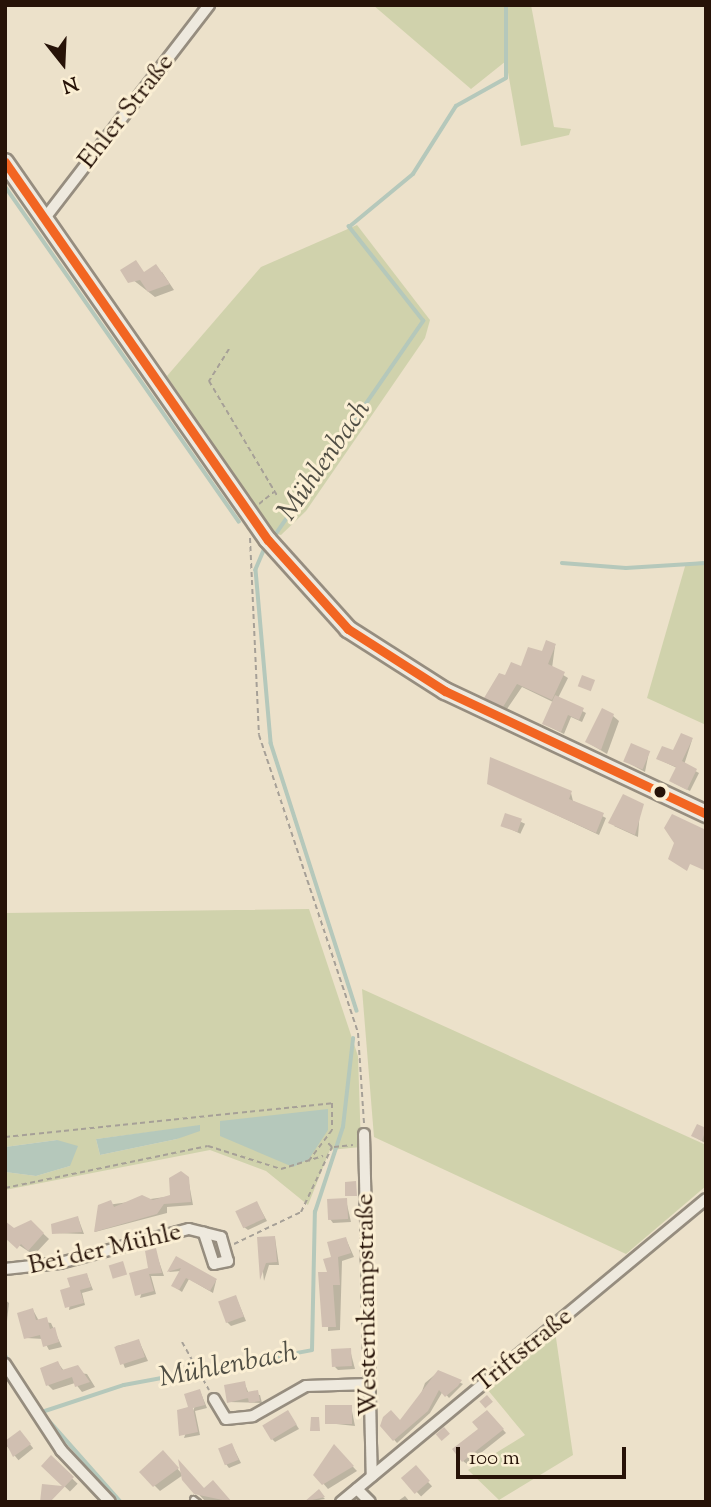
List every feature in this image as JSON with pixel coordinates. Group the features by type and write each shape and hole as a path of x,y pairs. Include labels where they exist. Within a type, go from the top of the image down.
{"street":[{"name":"Ehler Straße","path":"45,218 209,5"},
{"path":"5,162 270,542 312,594 348,629 424,680 706,814"},
{"name":"Westernkampstraße","path":"364,1138 372,1476"},
{"name":"Triftstraße","path":"341,1502 706,1199"},
{"name":"Bei der Mühle","path":"5,1269 60,1263 169,1230 204,1233 221,1237 227,1247 228,1261 214,1264 204,1233"},
{"path":"5,1364 61,1450 110,1502"},
{"path":"214,1399 226,1419 253,1416 306,1386 370,1384"},
{"path":"357,1489 370,1502"}],"path":[{"path":"229,349 209,381 278,497"},
{"path":"274,492 252,516 247,552 259,736 358,1033 364,1138 340,1147 332,1147 326,1142"},
{"path":"5,1137 332,1103 326,1142 309,1161"},
{"path":"5,1188 208,1146 281,1169 323,1156"},
{"path":"227,1247 301,1212 323,1156 332,1147"},
{"path":"182,1342 214,1399"}],"green space":[{"path":"373,5 531,5 554,127 571,129 569,135 521,146 506,61 471,89"},
{"path":"357,225 430,320 425,338 306,511 281,535 272,533 167,376 261,267"},
{"path":"706,561 706,725 647,698 686,563"},
{"path":"309,909 358,1056 361,1147 330,1150 308,1205 266,1171 210,1150 5,1190 5,1172 36,1176 70,1166 57,1140 5,1147 5,913","holes":["200,1126 177,1139 100,1155 96,1139"]},
{"path":"362,989 706,1145 706,1186 626,1254 374,1137"},
{"path":"555,1331 573,1455 499,1500 468,1470 525,1435 487,1389"}],"shaded area":[{"path":"328,1109 328,1130 309,1159 293,1167 220,1136 220,1121"},
{"path":"200,1125 200,1131 177,1139 100,1155 96,1139"},
{"path":"57,1140 78,1146 70,1166 36,1176 5,1172 5,1147"}],"building":[{"path":"136,260 144,272 156,264 170,284 148,292 140,280 128,283 120,270"},
{"path":"546,640 556,644 548,664 565,672 552,700 517,684 503,707 484,698 499,673 505,675 511,662 521,666 528,647 542,651"},
{"path":"582,675 595,680 591,691 578,686"},
{"path":"555,695 584,708 579,720 568,715 561,732 542,724"},
{"path":"602,708 614,714 601,750 585,742"},
{"path":"681,733 693,738 682,761 697,769 687,790 669,781 676,767 656,759 662,746 673,750"},
{"path":"631,743 650,751 643,770 623,761"},
{"path":"490,757 572,791 569,799 604,813 596,833 487,784"},
{"path":"623,794 644,804 635,835 608,823"},
{"path":"505,813 522,819 517,832 500,826"},
{"path":"672,814 706,830 706,871 690,864 687,871 668,859 674,843 664,828"},
{"path":"697,1124 706,1128 702,1141 691,1136"},
{"path":"181,1171 189,1177 191,1202 164,1204 157,1214 94,1232 98,1205 111,1200 114,1207 142,1195 153,1200 170,1195 169,1178"},
{"path":"356,1181 357,1196 345,1196 345,1182"},
{"path":"347,1198 348,1219 328,1220 327,1199"},
{"path":"257,1201 265,1218 243,1228 235,1211"},
{"path":"78,1216 82,1232 52,1234 51,1224"},
{"path":"31,1220 44,1233 28,1251 21,1244 17,1249 5,1238 5,1221 14,1228"},
{"path":"275,1236 277,1262 266,1263 260,1280 257,1237"},
{"path":"346,1237 351,1253 338,1257 340,1285 333,1285 336,1327 322,1327 318,1272 327,1272 323,1259 331,1257 327,1242"},
{"path":"156,1248 162,1273 149,1274 154,1291 135,1296 129,1273 148,1268 145,1251"},
{"path":"176,1256 217,1279 210,1291 186,1278 179,1290 171,1286 181,1268 167,1272"},
{"path":"123,1261 127,1274 113,1279 109,1265"},
{"path":"87,1273 91,1287 80,1290 84,1303 65,1308 60,1290 70,1287 67,1278"},
{"path":"236,1295 244,1317 226,1323 218,1301"},
{"path":"33,1308 36,1320 47,1317 50,1329 55,1327 59,1342 43,1347 40,1335 24,1339 17,1313"},
{"path":"139,1339 145,1357 120,1365 114,1347"},
{"path":"351,1348 352,1366 332,1367 331,1349"},
{"path":"58,1361 62,1370 78,1365 90,1382 75,1387 72,1377 46,1386 40,1368"},
{"path":"438,1370 462,1380 445,1397 439,1390 428,1411 393,1441 380,1426 383,1417 391,1410 400,1420"},
{"path":"245,1381 247,1392 258,1390 260,1401 249,1403 248,1398 227,1403 224,1385"},
{"path":"200,1389 205,1405 193,1408 198,1432 179,1436 177,1410 188,1407 184,1394"},
{"path":"487,1395 493,1402 485,1408 479,1402"},
{"path":"325,1405 352,1405 352,1424 325,1424"},
{"path":"288,1410 297,1425 271,1440 262,1425"},
{"path":"487,1410 504,1429 462,1462 452,1449 478,1429 472,1422"},
{"path":"311,1417 319,1417 320,1431 310,1431"},
{"path":"444,1427 450,1434 442,1441 436,1434"},
{"path":"20,1430 31,1444 13,1457 5,1441"},
{"path":"232,1443 239,1460 225,1465 218,1449"},
{"path":"334,1444 354,1466 322,1485 313,1475"},
{"path":"163,1450 179,1468 153,1487 139,1472"},
{"path":"51,1455 74,1477 50,1502 40,1502 42,1484 62,1486 41,1466"},
{"path":"178,1459 204,1488 213,1480 232,1502 194,1494 182,1480"},
{"path":"416,1465 430,1481 415,1494 401,1478"},
{"path":"319,1489 325,1497 304,1502"}],"waterway":[{"name":"Mühlenbach","path":"273,538 423,321 349,227 413,174 456,106 506,78 506,5"},
{"path":"5,186 239,522"},
{"name":"Mühlenbach","path":"266,546 256,570 271,743 357,1011"},
{"path":"562,563 626,568 706,563"},
{"name":"Mühlenbach","path":"42,1412 124,1385 312,1350 315,1212 343,1127 353,1039"},
{"path":"5,1355 36,1403"},
{"path":"44,1415 121,1502"}],"transit line":[{"path":"5,162 268,540 348,629 445,691 706,814"}]}
